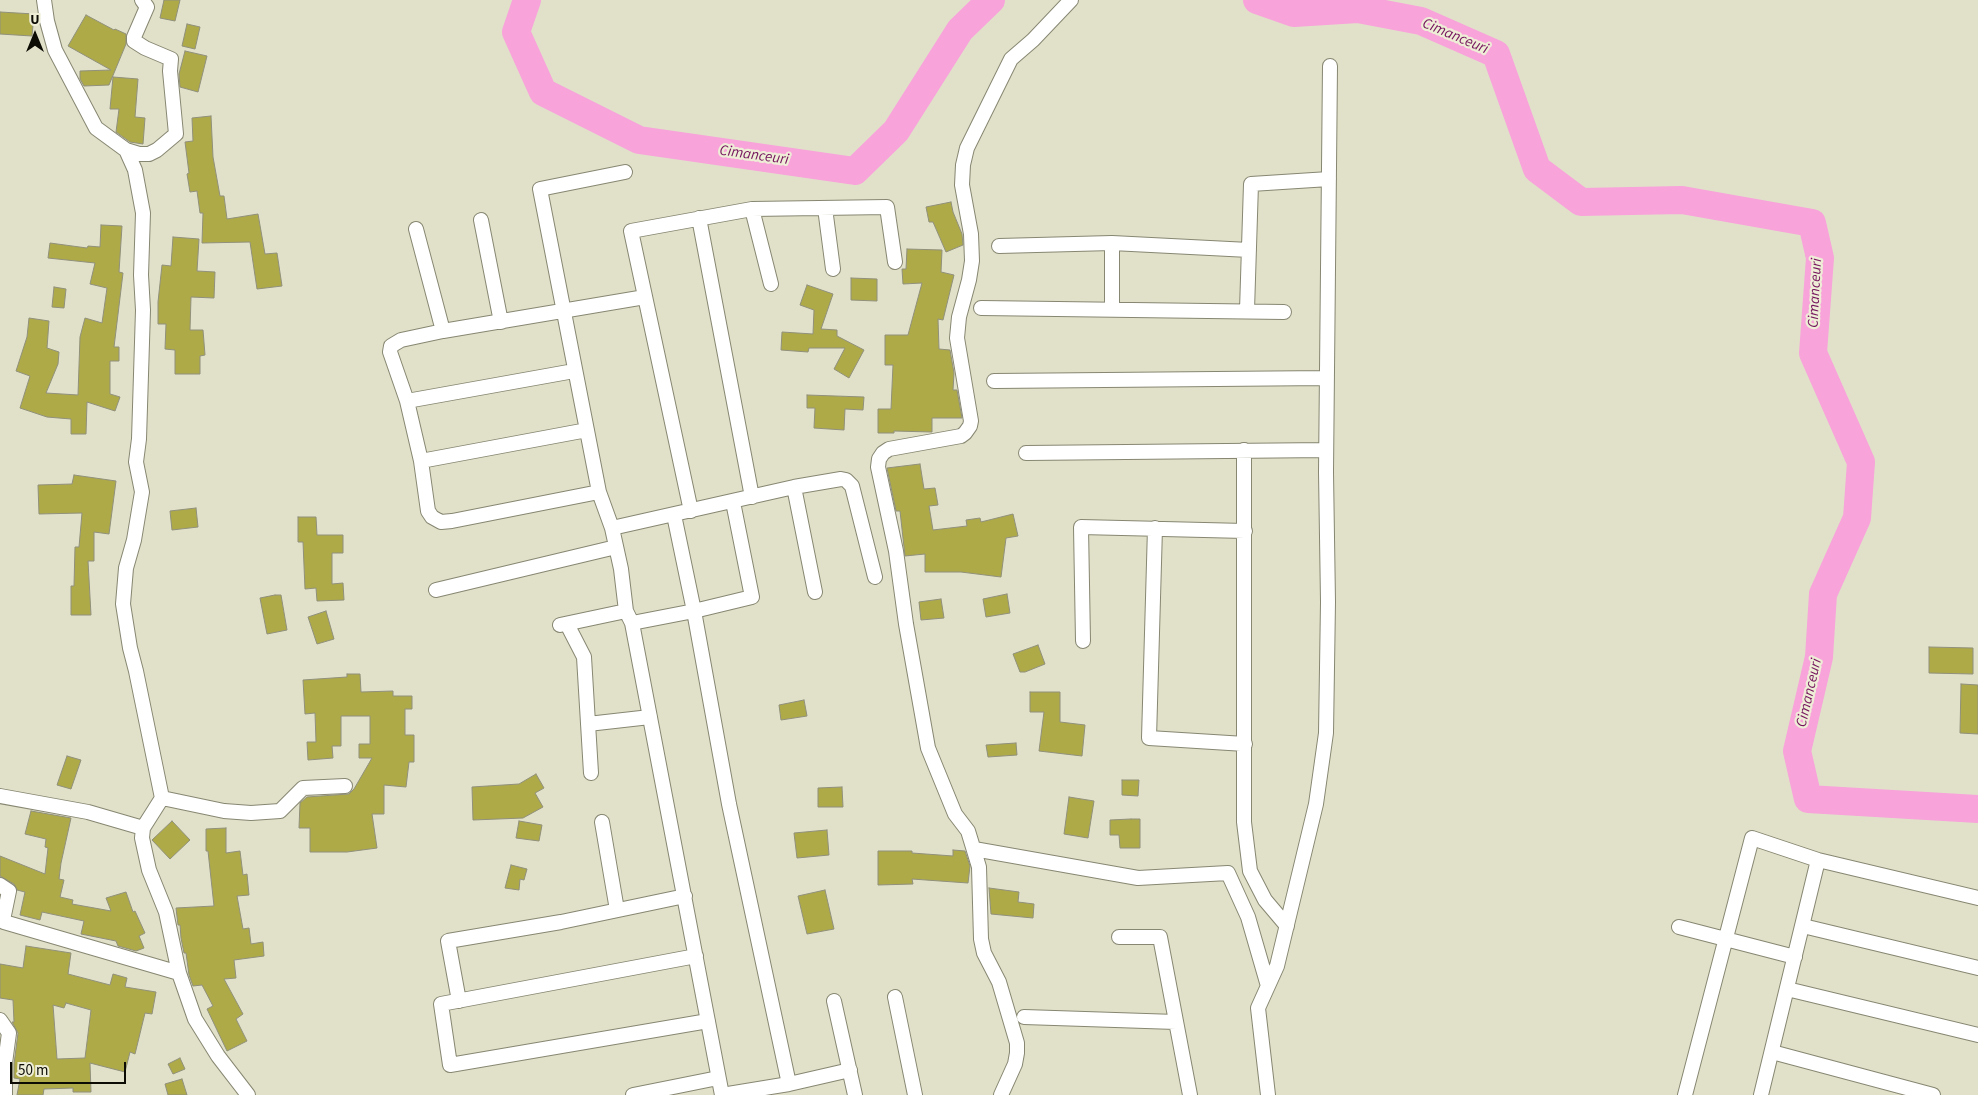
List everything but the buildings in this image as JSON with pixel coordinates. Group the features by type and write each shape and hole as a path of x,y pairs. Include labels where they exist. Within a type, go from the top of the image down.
{"street":[{"path":"44,0 47,21 55,50 96,128 126,150 139,154 148,154 157,150 176,134 170,70 171,59 134,41 147,7 142,0"},
{"path":"1001,1095 1015,1064 1017,1043 999,982 984,953 981,939 979,867 974,849 968,831 955,814 928,748 906,624 896,551 878,467 879,459 883,453 890,449 961,436 968,430 971,421 957,328 972,261 971,234 962,185 962,165 967,148 1011,60 1070,0"},
{"path":"1268,1095 1258,1008 1277,966 1287,926 1316,804 1326,733 1328,602 1326,450 1330,66"},
{"path":"126,150 135,170 143,213 141,275 143,320 139,439 136,462 142,492 134,540 126,568 123,604 130,648 162,798 143,828 142,838 148,870 166,912 179,973 195,1019 218,1056 248,1095"},
{"path":"625,172 540,189 599,492 612,528 621,569 722,1095 789,1084 850,1070"},
{"path":"1247,310 1251,184 1329,178"},
{"path":"691,511 631,231 752,209 887,207 895,262"},
{"path":"825,208 833,269"},
{"path":"752,209 771,284"},
{"path":"698,218 752,497"},
{"path":"481,220 501,322"},
{"path":"416,229 443,331"},
{"path":"999,246 1112,243 1249,250"},
{"path":"1112,243 1112,309"},
{"path":"599,492 452,521 441,522 432,517 428,511 421,462 407,401 390,352 391,346 401,340 443,331 646,297"},
{"path":"980,308 1247,310 1284,312"},
{"path":"407,401 574,371"},
{"path":"994,382 1327,378"},
{"path":"421,462 587,430"},
{"path":"1244,450 1244,822 1250,871 1265,900 1287,926"},
{"path":"1026,453 1326,450"},
{"path":"612,528 794,487 841,479 850,482 852,486 875,577"},
{"path":"794,487 815,592"},
{"path":"591,773 584,657 563,624 694,611 752,597 733,502"},
{"path":"674,515 694,611 729,804 789,1084"},
{"path":"1083,641 1082,527 1245,531"},
{"path":"1154,528 1149,738 1245,744"},
{"path":"436,590 616,547"},
{"path":"588,724 650,717"},
{"path":"162,798 224,811 272,812 280,811 303,788 345,786"},
{"path":"0,796 88,812 143,828"},
{"path":"602,822 618,910"},
{"path":"1685,1095 1752,838 1818,860 1978,898"},
{"path":"974,849 1138,878 1228,872 1248,916 1268,986"},
{"path":"1761,1095 1818,860"},
{"path":"0,885 8,891 4,922 179,973"},
{"path":"459,1001 448,941 685,896"},
{"path":"1802,926 1978,968"},
{"path":"1679,927 1795,957"},
{"path":"1119,937 1160,937 1190,1095"},
{"path":"696,956 441,1004 450,1065 708,1021"},
{"path":"1787,989 1978,1035"},
{"path":"895,997 914,1095"},
{"path":"834,1001 855,1095"},
{"path":"1024,1017 1176,1022"},
{"path":"0,1020 9,1033 5,1063 5,1095"},
{"path":"1772,1052 1933,1095"},
{"path":"633,1095 718,1078"}],"waterway":[{"name":"Cimanceuri","path":"527,0 516,32 543,92 639,140 855,171 896,131 960,30 991,0"},
{"name":"Cimanceuri","path":"1257,0 1294,13 1358,9 1421,21 1496,54 1537,169 1581,202 1682,200 1812,223 1820,258 1813,353 1861,462 1857,518 1823,594 1819,657 1797,751 1808,799 1978,809"}]}
